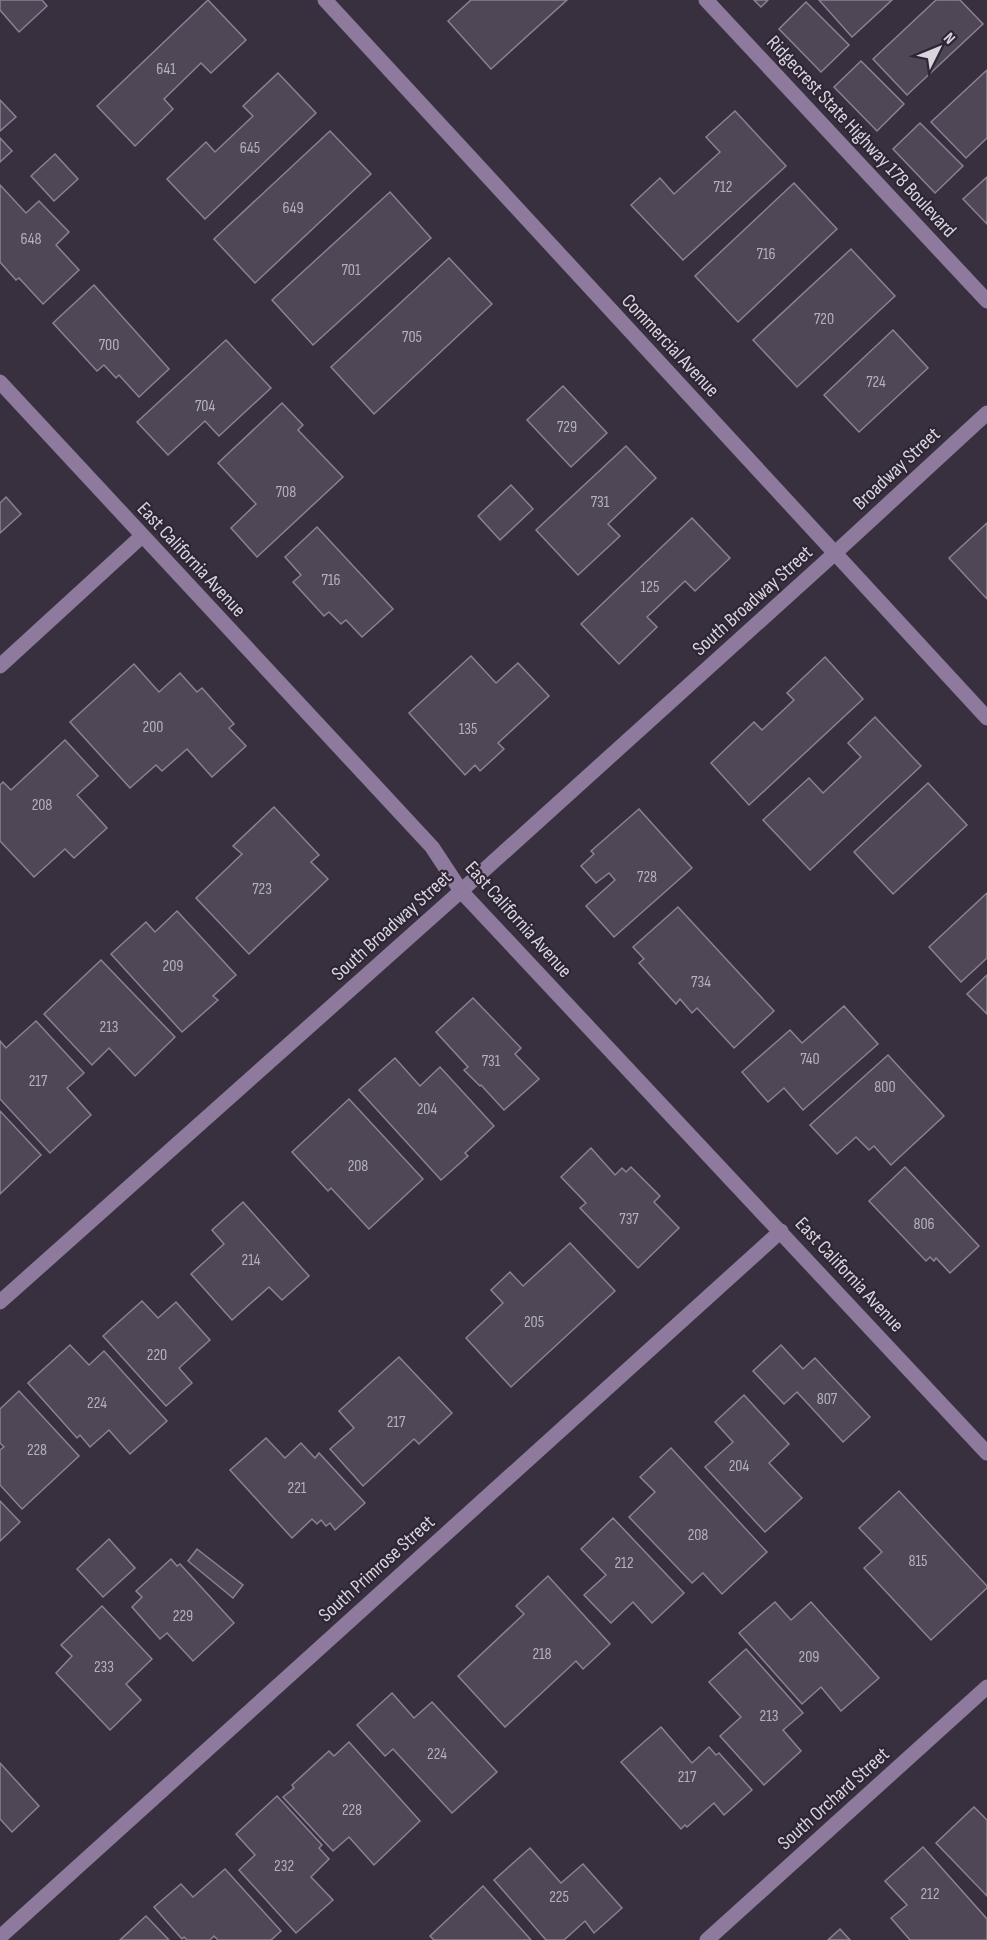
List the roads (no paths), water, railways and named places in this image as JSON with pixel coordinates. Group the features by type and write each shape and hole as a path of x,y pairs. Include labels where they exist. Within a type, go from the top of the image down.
{"street":[{"name":"Commercial Avenue","path":"325,0 987,718"},
{"name":"Ridgecrest State Highway 178 Boulevard","path":"706,0 987,300"},
{"name":"East California Avenue","path":"0,382 432,847 461,891 987,1454"},
{"name":"Broadway Street","path":"834,554 987,413"},
{"path":"0,666 142,536"},
{"name":"South Broadway Street","path":"0,1302 461,891 834,554"},
{"name":"South Primrose Street","path":"0,1937 781,1231"},
{"name":"South Orchard Street","path":"707,1940 987,1687"}]}
